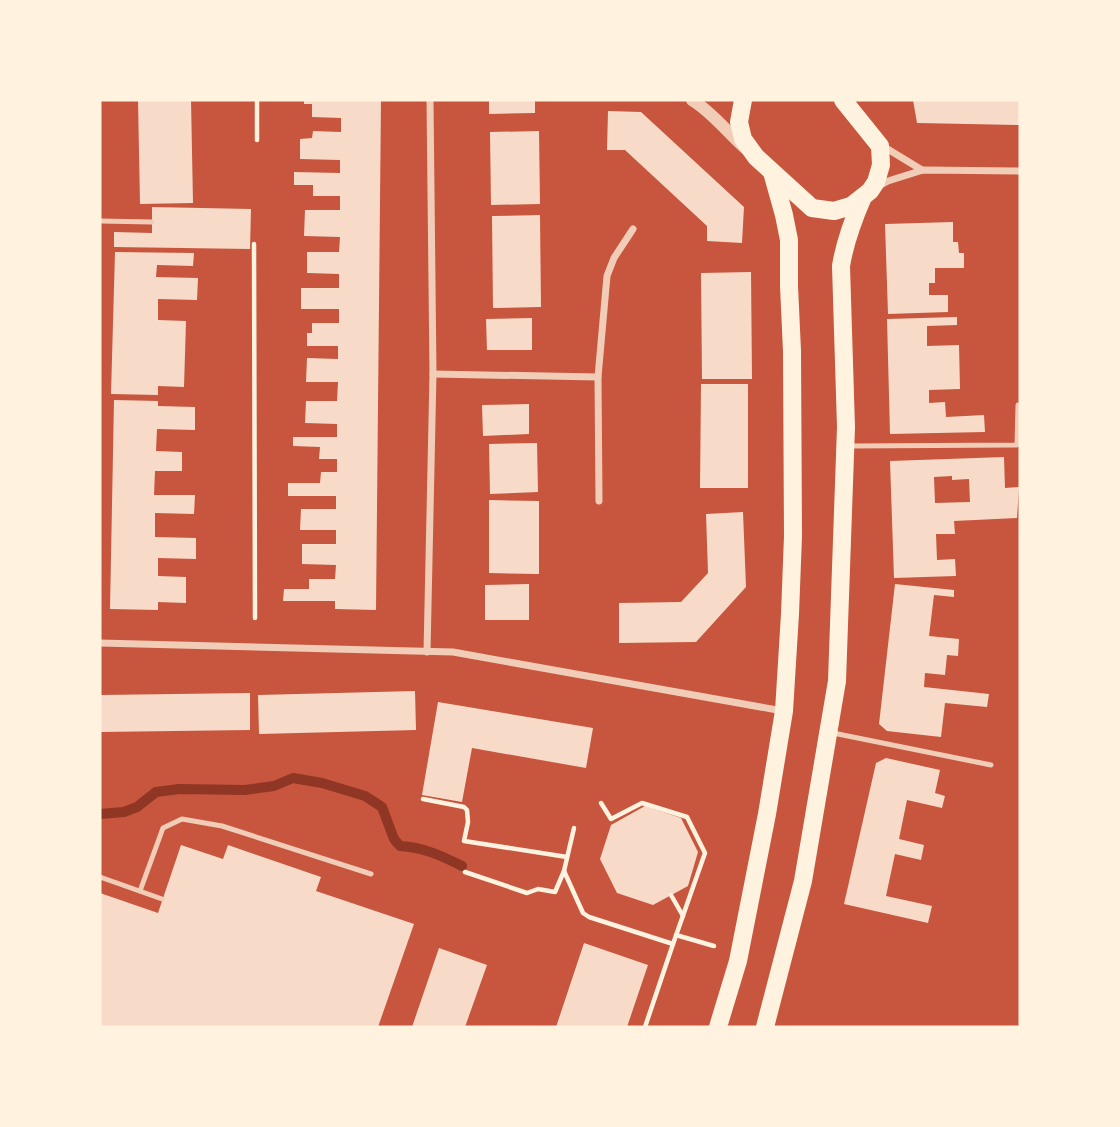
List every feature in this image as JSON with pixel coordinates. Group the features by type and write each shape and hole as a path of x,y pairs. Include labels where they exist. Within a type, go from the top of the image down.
{"main road":[{"path":"743,100 739,122 743,139 756,157 812,208 834,211 851,206 866,194 876,182 881,165 880,146 849,104"},
{"path":"718,1027 738,961 767,814 783,710 793,536 792,351 789,240 772,172"},
{"path":"765,1027 803,881 836,681 846,446 841,266 848,233 866,194"}],"street":[{"path":"427,652 433,374 430,100"},
{"path":"692,100 706,108 727,132 756,157"},
{"path":"876,142 923,170"},
{"path":"866,194 888,181 923,170 1020,171"},
{"path":"599,501 598,377 607,276 614,258 633,229"},
{"path":"433,374 598,377"},
{"path":"100,643 453,652 783,710"}],"lane":[{"path":"100,221 152,222"},
{"path":"846,446 1017,445 1017,405"},
{"path":"829,732 991,765"},
{"path":"140,891 163,828 181,819 222,826 370,874"},
{"path":"100,877 162,900"}],"path":[{"path":"257,100 257,140"},
{"path":"254,244 255,618"},
{"path":"423,799 464,807 467,810 464,841 567,857"},
{"path":"601,803 611,819 642,803 687,817 705,853 645,1027"},
{"path":"465,872 527,893 538,889 555,892 564,871 574,828"},
{"path":"564,871 583,913 673,944"},
{"path":"671,895 683,916"},
{"path":"676,935 714,946"}],"building":[{"path":"138,100 191,100 193,203 140,204"},
{"path":"304,100 381,100 376,610 335,609 335,601 283,601 284,589 309,589 309,579 335,579 336,565 302,564 302,544 336,544 336,530 300,530 301,509 336,509 336,496 288,496 288,483 320,483 321,472 337,472 337,459 319,459 320,447 293,446 293,437 337,437 337,424 305,423 306,401 337,401 338,382 306,382 307,358 338,359 338,346 307,346 307,333 312,333 312,323 339,323 339,309 301,309 301,288 339,288 339,274 307,273 307,252 339,252 340,237 304,236 305,210 340,210 340,196 313,196 313,185 294,185 294,172 340,173 340,160 300,159 300,139 312,138 313,131 341,132 341,118 312,117 312,104 304,104"},
{"path":"489,100 535,100 535,113 489,114"},
{"path":"913,100 1020,100 1020,125 917,123"},
{"path":"608,111 641,112 744,207 742,243 707,241 707,226 625,150 607,150"},
{"path":"539,131 540,204 491,205 490,132"},
{"path":"152,207 251,209 250,249 114,247 114,232 152,233"},
{"path":"540,215 541,307 493,308 492,216"},
{"path":"953,222 953,242 958,242 959,253 964,253 964,268 935,268 935,283 929,283 929,295 948,295 948,312 888,314 885,224"},
{"path":"115,252 194,253 193,266 157,265 156,277 198,278 197,300 158,299 158,320 186,321 184,387 158,386 158,395 111,394"},
{"path":"751,272 752,379 702,379 701,273"},
{"path":"957,317 957,325 927,326 927,346 959,345 960,389 929,390 929,403 945,402 946,417 984,415 985,432 890,434 887,319"},
{"path":"532,318 532,350 487,350 486,319"},
{"path":"701,384 748,384 748,488 700,488"},
{"path":"114,400 158,401 158,406 195,407 195,430 157,429 156,451 182,452 182,471 155,471 154,495 195,495 194,514 155,513 155,537 196,538 196,559 158,558 158,576 186,577 186,603 158,602 158,610 110,609"},
{"path":"529,404 529,434 483,436 482,405"},
{"path":"537,443 538,492 490,494 489,444"},
{"path":"1004,457 1005,488 1019,487 1017,518 954,521 955,534 936,534 937,560 955,559 956,576 894,578 890,461","holes":["952,476 952,480 969,479 970,502 935,503 934,477"]},
{"path":"489,500 539,501 539,574 489,573"},
{"path":"743,512 746,587 696,642 619,643 619,603 681,602 708,573 706,514"},
{"path":"529,584 529,620 485,620 485,585"},
{"path":"895,584 954,590 954,597 934,595 929,636 959,639 958,656 947,655 945,675 925,673 924,687 989,694 987,707 945,703 941,737 887,731 879,724"},
{"path":"415,691 416,730 259,734 258,695"},
{"path":"250,693 250,730 100,732 100,695"},
{"path":"438,702 593,728 586,768 472,748 462,802 422,795"},
{"path":"886,758 940,770 935,793 945,796 942,808 907,800 899,839 924,845 921,860 895,854 886,896 932,906 928,923 844,904 876,763"},
{"path":"645,806 681,818 698,852 688,886 653,905 617,893 600,859 611,825"},
{"path":"181,845 223,859 228,845 321,877 316,891 414,924 378,1027 100,1027 100,893 158,913"},
{"path":"584,943 648,965 627,1027 556,1027"},
{"path":"439,948 487,965 465,1027 412,1027"}],"waterway":[{"path":"100,814 124,812 137,807 156,792 179,789 245,790 274,786 293,778 322,783 365,796 382,807 394,839 400,846 424,850 462,866"}]}
